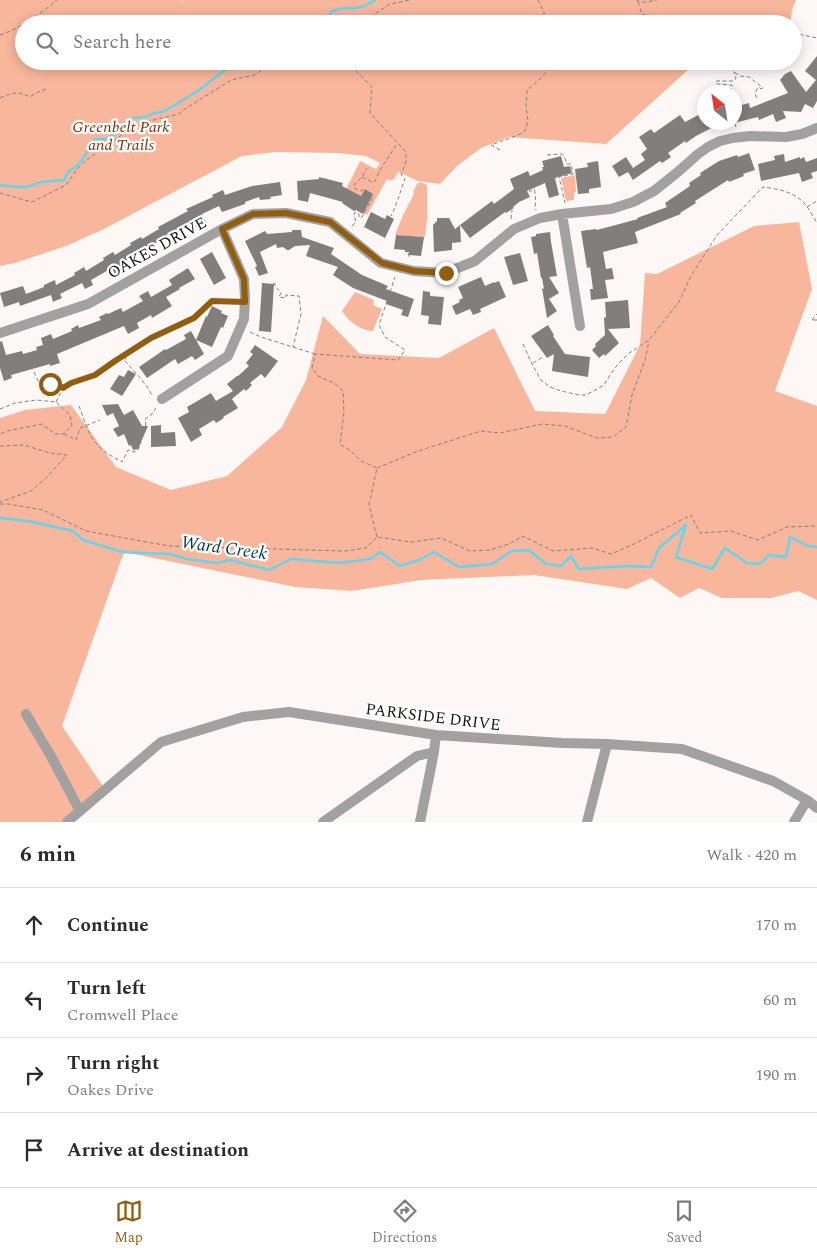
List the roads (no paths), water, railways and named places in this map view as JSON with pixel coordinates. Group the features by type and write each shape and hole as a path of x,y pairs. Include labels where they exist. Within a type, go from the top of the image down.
{"street":[{"name":"OAKES DRIVE","path":"0,333 88,304 222,229 253,214 286,213 330,222 382,263 414,271 446,273 475,261 514,229 540,218 611,209 633,202 654,191 708,146 720,141 750,136 786,137 802,134 817,128"},
{"path":"562,214 580,326"},
{"path":"162,399 228,356 244,319 244,279 222,229"},
{"name":"PARKSIDE DRIVE","path":"67,822 161,742 243,717 289,712 436,735 682,749 774,781 817,808"},
{"path":"26,714 80,811"},
{"path":"420,822 436,735"},
{"path":"587,822 607,744"},
{"path":"323,822 417,756 434,752"},
{"path":"794,822 807,800"}],"waterway":[{"path":"330,15 334,10 359,8 375,0"},
{"path":"0,185 27,187 41,182 64,180 68,172 76,167 83,158 95,139 106,139 114,135 124,123 133,118 146,117 172,107 202,88 224,70"},
{"name":"Ward Creek","path":"0,518 28,521 73,531 83,540 122,552 170,554 187,559 217,563 230,560 269,570 291,559 339,563 370,559 380,552 400,566 419,560 434,552 459,567 492,564 512,551 529,550 546,564 561,566 571,556 579,569 628,566 651,567 659,548 686,525 676,557 712,569 725,548 747,563 760,564 769,555 786,557 790,537 808,546 817,547"}],"park label":[{"name":"Greenbelt Park and Trails","path":"121,136"}]}
